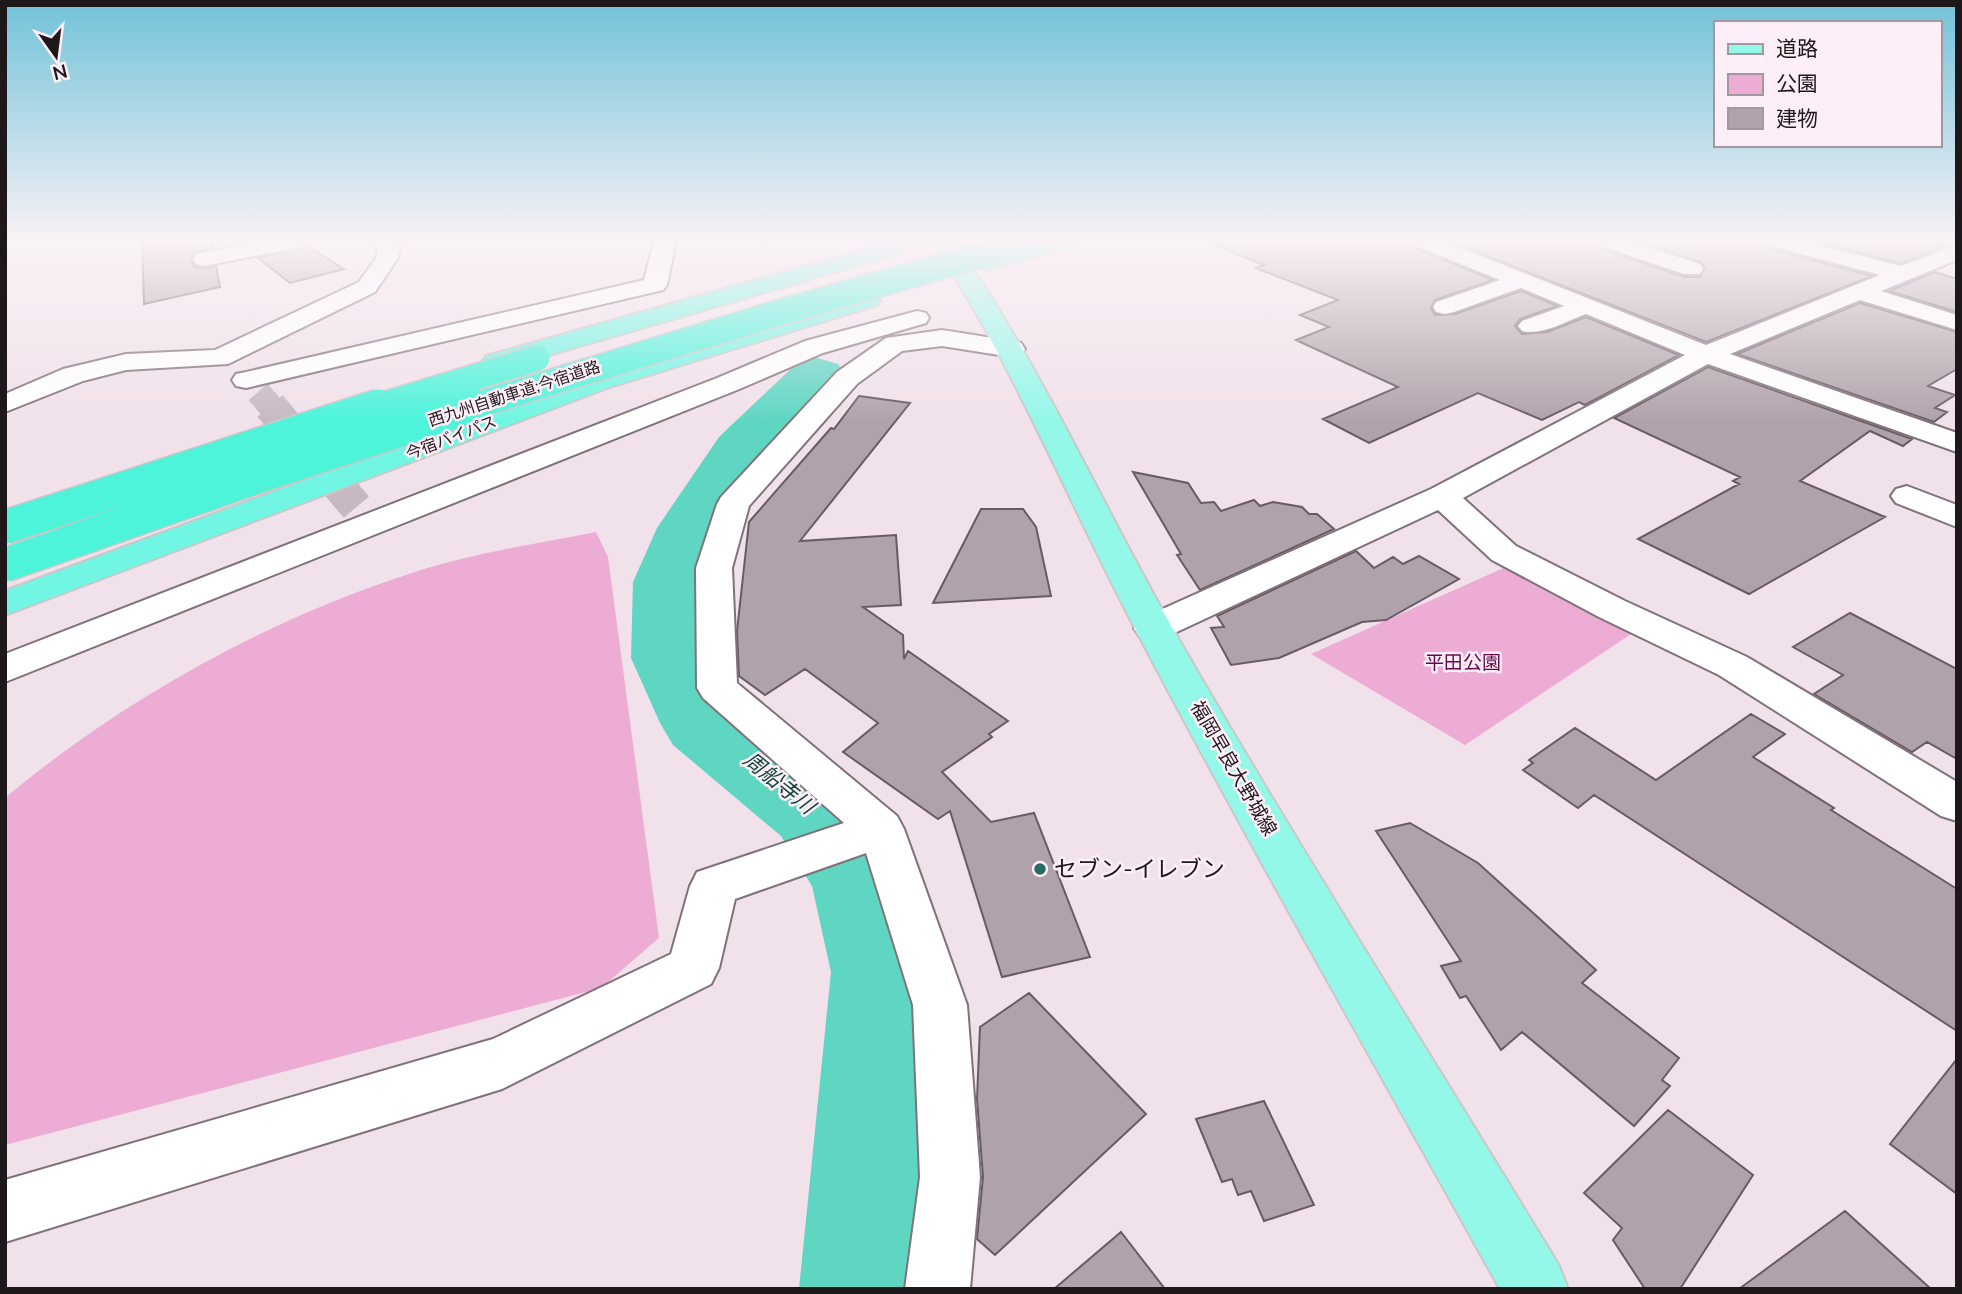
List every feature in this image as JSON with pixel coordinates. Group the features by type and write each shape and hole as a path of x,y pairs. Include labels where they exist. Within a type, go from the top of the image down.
{"highway":[{"path":"5,514 472,369 707,301"},
{"name":"西九州自動車道;今宿道路","path":"5,527 324,423 726,301"},
{"name":"西九州自動車道;今宿道路","path":"5,565 356,443 814,301"},
{"name":"今宿バイパス","path":"5,604 814,301"}],"main road":[{"name":"福岡早良大野城線","path":"983,301 1012,349 1153,628 1536,1289"}],"street":[{"path":"5,404 73,375 126,362 219,358 337,301"},
{"path":"219,358 233,366 252,386 590,301"},
{"path":"1445,307 1461,301"},
{"path":"1575,301 1706,354 1952,436"},
{"path":"1153,628 1442,496 1706,354 1836,301"},
{"path":"1889,301 1957,323"},
{"path":"1531,326 1586,306"},
{"path":"5,669 727,384 814,347 904,320 954,317 961,324 962,332 942,338 895,344 847,378 733,504 714,568 717,688 881,830 940,1005 950,1177 937,1289"},
{"path":"942,338 1012,349"},
{"path":"1442,496 1504,553 1612,609 1733,666 1957,804"},
{"path":"1907,496 1957,517"},
{"path":"5,1211 502,1063 693,968 715,886 881,830"}],"green space":[{"path":"596,532 608,557 659,938 601,988 5,1145 5,798 50,762 148,696 252,638 306,613 437,565"},
{"name":"平田公園","path":"1508,566 1634,632 1465,745 1311,654"}],"building":[{"path":"1334,301 1434,301 1431,308 1435,315 1455,314 1491,301 1546,301 1557,306 1520,319 1515,326 1522,334 1547,332 1586,317 1679,355 1585,405 1579,402 1542,420 1478,393 1369,443 1323,419 1398,387 1296,340 1329,327 1300,315"},
{"path":"1603,301 1808,301 1706,342"},
{"path":"1923,301 1957,301 1957,312"},
{"path":"1860,303 1957,332 1957,369 1928,386 1955,395 1935,408 1947,412 1934,422 1737,354"},
{"path":"1708,367 1912,439 1903,446 1870,431 1800,481 1885,517 1749,594 1638,539 1739,484 1733,481 1740,477 1614,418"},
{"path":"859,396 910,403 800,541 896,535 901,605 863,607 903,635 904,659 908,651 1008,721 989,734 992,737 942,772 991,822 1034,813 1090,957 1002,977 950,811 938,819 843,752 878,723 805,669 765,695 739,676 737,631 749,522 831,428 834,429"},
{"path":"1133,472 1188,483 1201,503 1214,502 1221,511 1254,500 1260,506 1273,502 1302,507 1309,514 1317,514 1334,529 1200,590 1177,555 1181,554"},
{"path":"981,509 1023,509 1036,527 1051,596 933,603"},
{"path":"1356,551 1374,568 1393,557 1403,564 1419,556 1459,579 1386,620 1362,622 1279,658 1231,665 1211,628 1224,627 1217,616"},
{"path":"1850,613 1957,669 1957,759 1927,742 1912,752 1814,694 1843,675 1793,647"},
{"path":"1751,714 1785,734 1753,757 1834,808 1831,810 1957,889 1957,1031 1594,795 1578,808 1523,770 1533,763 1529,760 1575,728 1656,780"},
{"path":"1410,823 1478,863 1596,970 1582,983 1679,1058 1662,1080 1670,1086 1634,1126 1522,1032 1501,1050 1466,996 1460,998 1441,966 1461,961 1376,831"},
{"path":"1029,993 1146,1114 995,1255 977,1239 983,1177 977,1099 980,1027"},
{"path":"1957,1059 1957,1194 1890,1144"},
{"path":"1264,1101 1314,1205 1264,1221 1251,1191 1238,1195 1232,1179 1222,1182 1196,1119"},
{"path":"1668,1110 1753,1175 1680,1289 1645,1289 1613,1240 1622,1228 1584,1193"},
{"path":"1845,1211 1931,1289 1739,1289"},
{"path":"1121,1232 1165,1289 1054,1289"}],"waterway":[{"name":"周船寺川","path":"817,376 742,451 693,528 671,582 673,658 704,723 815,810 861,878 886,972 868,1289"}],"tunnel":[{"path":"258,392 272,408"},
{"path":"270,406 370,523"}],"place":[{"name":"セブン-イレブン","path":"1040,869"}]}
